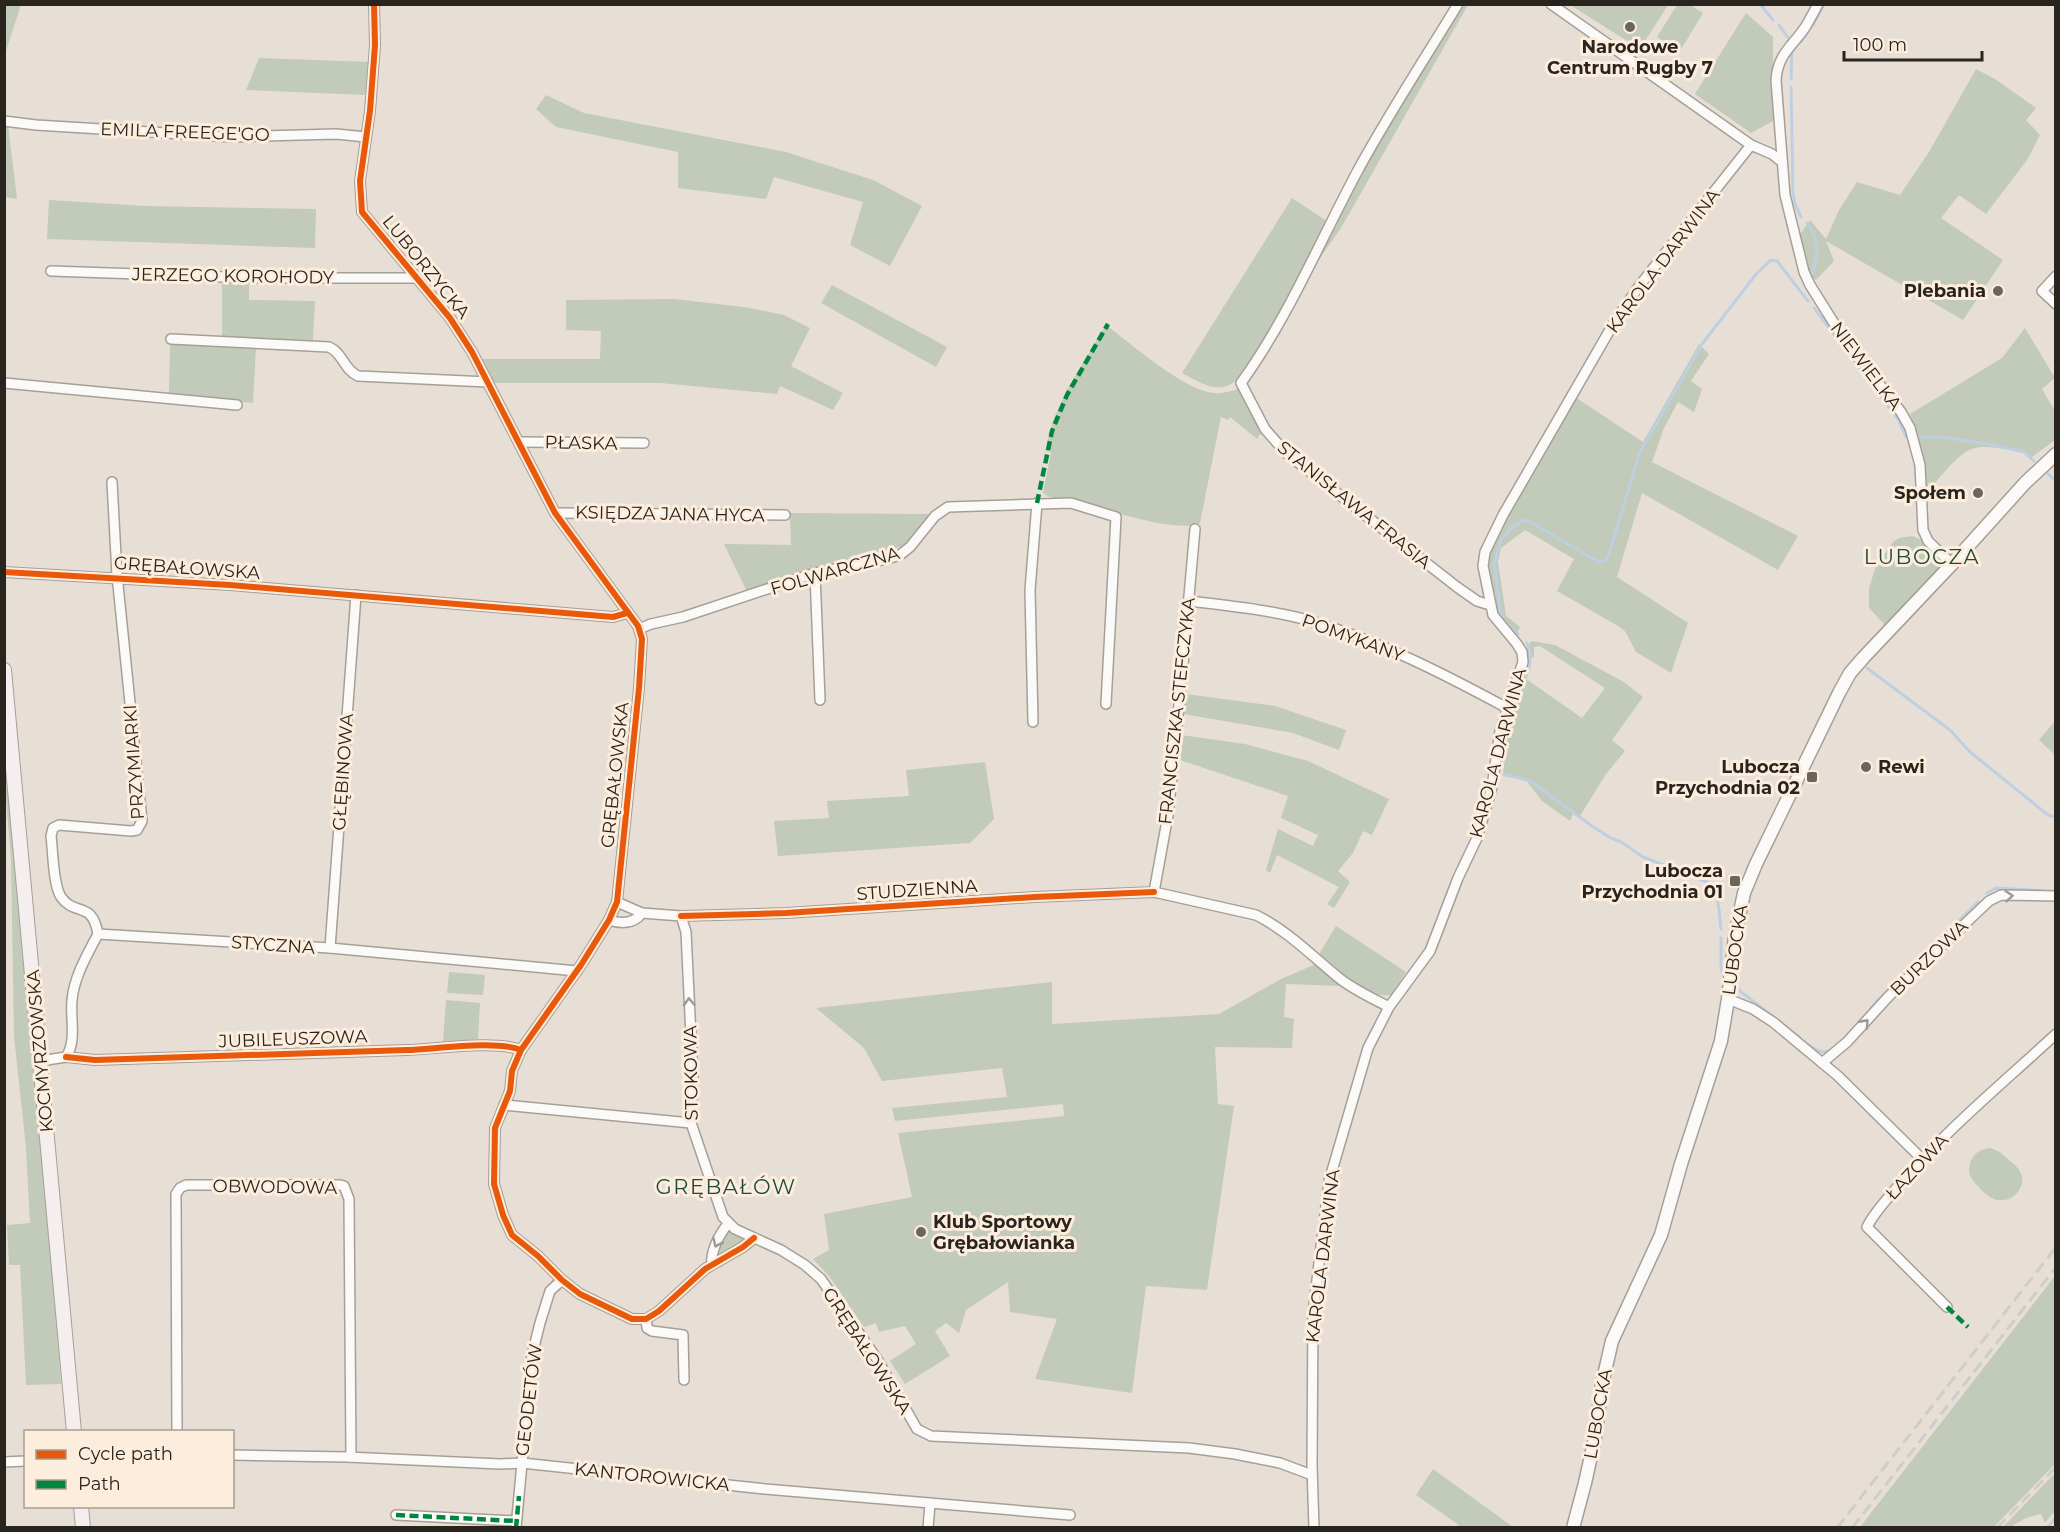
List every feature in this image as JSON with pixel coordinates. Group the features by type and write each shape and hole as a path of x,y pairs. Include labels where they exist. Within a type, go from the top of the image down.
{"main road":[{"name":"KOCMYRZOWSKA","path":"4,670 74,1430"},
{"path":"81,1508 83,1527"}],"street":[{"name":"LUBORZYCKA","path":"374,4 375,45 360,181 362,212 450,318 472,352 555,513 627,613"},
{"name":"STANISŁAWA FRASIA","path":"1458,4 1357,172 1300,288 1241,383 1265,429 1286,453 1457,587 1477,601 1490,605"},
{"path":"1551,4 1751,145 1772,154 1782,162"},
{"path":"1782,162 1777,69 1782,56 1805,27 1818,4"},
{"name":"EMILA FREEGE'GO","path":"4,121 231,137 336,134 366,137"},
{"name":"KAROLA DARWINA","path":"1314,1527 1313,1313 1329,1181 1368,1048 1389,1006 1430,951 1458,878 1477,838 1492,787 1500,731 1523,662 1522,652 1493,615 1484,566 1485,552 1503,515 1615,321 1640,285 1751,145"},
{"name":"NIEWIELKA","path":"1782,162 1785,195 1804,272 1842,336 1901,412 1911,431 1920,465 1923,530 1928,541 1952,564"},
{"name":"JERZEGO KOROHODY","path":"51,271 256,278 416,278"},
{"path":"2055,276 2042,291 2055,304"},
{"path":"171,339 326,346 334,348 348,370 358,376 488,382"},
{"path":"4,383 237,405"},
{"name":"PŁASKA","path":"519,442 644,443"},
{"name":"LUBOCKA","path":"1573,1527 1580,1506 1594,1438 1606,1361 1623,1316 1661,1235 1681,1164 1721,1041 1736,926 1746,886 1850,673 2025,483 2055,454"},
{"name":"PRZYMIARKI","path":"98,934 92,915 84,909 71,905 61,896 51,836 53,828 58,825 131,831 137,830 142,821 118,578 112,482"},
{"path":"1033,722 1030,591 1037,503"},
{"name":"FOLWARCZNA","path":"639,629 683,617 815,573 900,555 910,547 935,516 948,507 1037,503 1077,504 1116,517 1106,704"},
{"name":"KSIĘDZA JANA HYCA","path":"555,513 785,515"},
{"name":"FRANCISZKA STEFCZYKA","path":"1154,892 1169,806 1195,529"},
{"name":"GRĘBAŁOWSKA","path":"4,572 118,578 613,617 627,613"},
{"path":"815,573 820,700"},
{"name":"GŁĘBINOWA","path":"330,948 356,596"},
{"name":"POMYKANY","path":"1189,601 1275,613 1338,629 1425,665 1507,708"},
{"path":"627,613 639,629"},
{"name":"GRĘBAŁOWSKA","path":"639,629 642,639 639,688 616,902 609,920 577,971 521,1050 512,1071 510,1091 495,1128 493,1163 494,1184 503,1215 512,1235 580,1294 632,1319 646,1318"},
{"name":"STUDZIENNA","path":"616,902 642,913 681,916 786,913 1154,892 1256,915 1269,921 1298,942 1348,985 1389,1006"},
{"name":"BURZOWA","path":"1822,1063 1847,1042 1889,996 1989,901 2001,895 2055,896"},
{"name":"STUDZIENNA","path":"609,920 626,923 637,919 642,913"},
{"name":"STOKOWA","path":"681,916 686,932 693,1078 691,1123 720,1212 728,1224"},
{"path":"66,1057 72,1045 72,999 80,970 98,934"},
{"name":"STYCZNA","path":"98,934 330,948 577,971"},
{"path":"1728,999 1747,1006 1766,1018 1838,1076 1922,1159"},
{"name":"ŁAZOWA","path":"1947,1307 1867,1227 1883,1204 1922,1159 2055,1034"},
{"name":"JUBILEUSZOWA","path":"40,1061 66,1057 95,1060 138,1059 490,1046 521,1050"},
{"path":"504,1105 691,1123"},
{"name":"OBWODOWA","path":"177,1430 176,1194 186,1185 340,1185 344,1186 349,1198 351,1457"},
{"path":"712,1264 712,1255 722,1231 728,1224"},
{"name":"GRĘBAŁOWSKA","path":"728,1224 781,1250 805,1265 821,1279 877,1359 917,1429 932,1436 1189,1448 1280,1463 1312,1475"},
{"path":"684,1380 683,1335 652,1331 647,1328 646,1318 659,1311 695,1276 754,1238"},
{"name":"GEODETÓW","path":"516,1524 532,1355 550,1291 562,1280"},
{"name":"KANTOROWICKA","path":"234,1455 522,1463 765,1489 1070,1515"},
{"path":"4,1462 24,1461"},
{"path":"928,1527 930,1504"},
{"path":"396,1515 516,1524"}],"green space":[{"path":"4,5 21,5 5,54"},
{"path":"1460,5 1468,5 1341,228 1308,275 1344,200"},
{"name":"Narodowe Centrum Rugby 7","path":"1570,5 1668,5 1640,49"},
{"path":"1677,5 1690,5 1703,13 1680,51 1657,37"},
{"path":"1746,13 1773,37 1773,121 1751,133 1695,94"},
{"path":"259,58 371,62 365,95 246,90"},
{"path":"1976,69 1995,79 2036,108 2026,120 2040,135 2027,160 1986,214 1959,195 1941,218 2003,260 1963,320 1826,241 1834,261 1816,280 1810,277 1799,236 1810,220 1826,239 1839,210 1857,182 1900,195 1929,152"},
{"path":"546,95 584,113 786,152 873,180 922,206 890,266 850,245 863,202 774,177 766,199 678,188 678,152 556,127 536,109"},
{"path":"5,125 8,125 17,199 5,197"},
{"path":"1292,198 1328,222 1290,299 1243,374 1228,385 1214,387 1182,373"},
{"path":"49,200 145,206 316,209 315,248 47,239"},
{"path":"222,281 249,281 249,300 315,301 313,340 222,339"},
{"path":"832,285 947,347 936,367 821,303"},
{"path":"674,299 744,307 784,315 810,328 791,366 843,393 833,410 780,386 777,394 660,383 492,383 481,359 600,359 601,331 566,330 566,300"},
{"path":"1106,325 1174,376 1203,391 1224,393 1238,389 1260,426 1262,432 1257,439 1230,417 1228,420 1221,417 1200,523 1174,525 1157,523 1074,500 1054,498 1043,493 1051,452 1045,451 1054,418 1068,388"},
{"path":"2025,328 2055,378 2042,389 2055,411 2055,440 2032,457 2016,450 1985,447 1972,449 1955,461 1928,491 1917,433 1910,414 2002,358"},
{"path":"170,344 256,348 253,403 169,394"},
{"path":"1699,344 1709,354 1691,381 1702,389 1694,412 1678,402 1664,428 1652,462 1798,536 1778,570 1642,493 1617,577 1688,623 1671,673 1636,652 1625,631 1557,591 1574,559 1525,530 1501,548 1498,562 1506,616 1520,627 1515,636 1492,605 1496,595 1486,588 1488,559 1495,541 1575,397 1643,442"},
{"path":"790,513 929,514 904,546 812,569 747,592 724,544 791,545"},
{"path":"1912,536 1921,540 1929,548 1939,568 1886,626 1869,608 1869,588 1876,566 1893,542 1899,538"},
{"path":"1532,641 1555,645 1624,682 1643,697 1612,740 1625,751 1606,774 1580,816 1574,812 1570,821 1542,801 1526,780 1503,776 1510,708 1522,676 1582,718 1605,688 1540,646 1534,647 1534,657 1527,657 1525,649"},
{"path":"1186,694 1275,706 1346,730 1339,750 1293,733 1183,714"},
{"path":"2055,721 2055,755 2039,740"},
{"path":"1181,735 1245,744 1308,761 1389,799 1372,835 1363,831 1353,853 1338,871 1350,882 1334,908 1327,904 1339,887 1277,855 1270,873 1266,870 1278,829 1313,846 1318,835 1281,818 1288,796 1177,759"},
{"path":"4,746 39,1098 35,1100 37,1112 40,1112 61,1384 26,1385 20,1265 9,1265 7,1225 30,1223 26,1148 14,1036 11,859"},
{"path":"985,762 994,819 970,843 778,856 774,821 829,818 827,801 909,796 906,770"},
{"path":"1336,926 1406,972 1391,995 1370,993 1361,988 1319,954"},
{"path":"1316,964 1343,986 1286,984 1284,1017 1294,1019 1292,1048 1215,1047 1218,1104 1234,1106 1207,1290 1146,1286 1132,1393 1035,1379 1057,1319 1010,1312 1008,1282 966,1310 959,1333 946,1323 935,1331 950,1356 905,1384 890,1361 916,1344 905,1326 879,1332 876,1323 864,1327 829,1276 813,1259 829,1250 824,1214 912,1197 898,1133 1064,1116 1063,1104 895,1121 892,1108 1007,1097 1002,1068 882,1081 864,1048 816,1008 1052,982 1052,1024 1219,1014 1281,979"},
{"path":"449,972 485,975 483,995 447,993"},
{"path":"446,1000 480,1003 478,1039 443,1042"},
{"path":"1990,1148 2005,1156 2022,1175 2021,1186 2009,1199 1998,1200 1990,1197 1970,1176 1973,1157 1980,1151"},
{"path":"727,1231 744,1240 718,1255 717,1252"},
{"path":"2055,1276 2055,1464 1994,1527 1860,1527"},
{"path":"1433,1469 1513,1527 1457,1527 1459,1525 1416,1495"},
{"path":"2055,1473 2055,1511 2045,1523 2041,1514 2026,1518 2010,1527 2003,1527"}],"waterway":[{"path":"1760,4 1773,20"},
{"path":"1813,25 1824,4"},
{"path":"1779,25 1789,39"},
{"path":"1801,42 1808,32"},
{"path":"1791,79 1792,50"},
{"path":"1791,87 1793,193 1801,217"},
{"path":"1807,223 1814,235 1817,248 1812,274"},
{"path":"1518,634 1506,623 1501,613 1494,563 1501,540 1513,527 1527,520 1599,562 1605,561 1640,452 1702,344 1757,273 1771,260 1777,261 1808,301"},
{"path":"1814,308 1898,419 1906,437 1940,437 1988,444 2024,452 2034,461"},
{"path":"2048,474 2056,481"},
{"path":"1512,707 1529,667 1530,650 1527,643"},
{"path":"1867,668 1950,730 1970,752 2048,815 2056,817"},
{"path":"1502,762 1510,714"},
{"path":"1504,774 1530,781 1592,826 1643,857 1707,882 1717,898 1721,929"},
{"path":"1987,893 1996,888 2044,891"},
{"path":"1865,1016 1878,1000 1978,902"},
{"path":"1721,938 1721,968 1725,978"},
{"path":"1736,976 1737,987 1740,991 1799,1037"},
{"path":"1807,1044 1823,1052 1833,1049"}],"railway":[{"path":"1837,1528 2056,1247"},
{"path":"1852,1528 2056,1267"},
{"path":"1997,1528 2056,1467"},
{"path":"2047,1528 2056,1518"}],"marked path":[{"path":"1037,503 1052,431 1067,395 1108,324"},
{"path":"1947,1307 1968,1327"},
{"path":"516,1528 519,1496"},
{"path":"396,1515 516,1521"}],"cycle path":[{"path":"374,4 375,45 370,111 360,181 362,212 450,318 472,352 555,513 638,626 642,639 617,902 609,920 581,965 521,1050 512,1071 510,1091 495,1128 494,1184 503,1215 512,1235 562,1280 580,1294 632,1319 646,1319 659,1311 705,1269 754,1238"},
{"path":"4,572 230,585 613,617 627,613"},
{"path":"681,916 786,913 1154,892"},
{"path":"66,1057 95,1060 407,1050 482,1045 521,1050"}],"place":[{"name":"Narodowe Centrum Rugby 7","path":"1630,27"},
{"name":"Plebania","path":"1998,291"},
{"name":"Społem","path":"1978,493"},
{"name":"Rewi","path":"1866,767"},
{"name":"Lubocza Przychodnia 02","path":"1812,777"},
{"name":"Lubocza Przychodnia 01","path":"1735,881"},
{"name":"Klub Sportowy Grębałowianka","path":"921,1232"}],"district":[{"name":"LUBOCZA","path":"1922,556"},
{"name":"GRĘBAŁÓW","path":"726,1186"}]}
